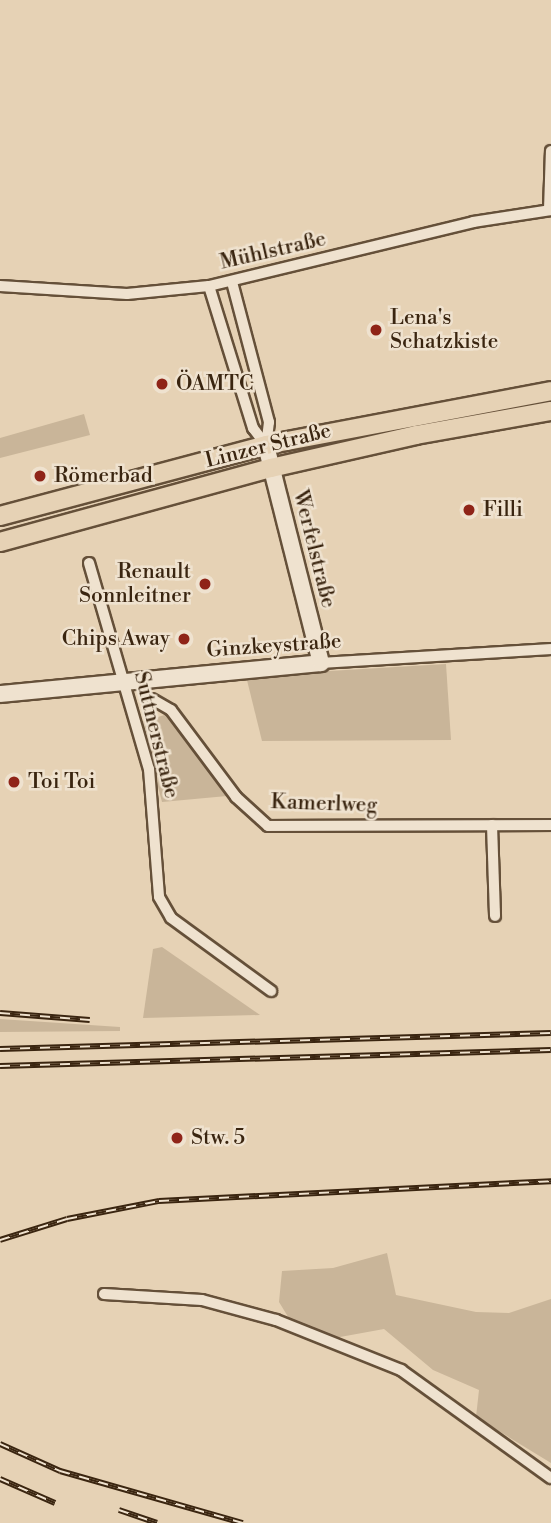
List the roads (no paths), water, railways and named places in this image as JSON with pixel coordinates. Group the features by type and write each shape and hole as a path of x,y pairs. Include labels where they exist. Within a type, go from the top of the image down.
{"main road":[{"name":"Linzer Straße","path":"0,516 266,445 551,391"},
{"name":"Linzer Straße","path":"0,542 271,468 416,435 551,411"}],"street":[{"path":"550,210 551,151"},
{"name":"Mühlstraße","path":"0,286 127,294 209,286 473,222 550,210"},
{"name":"Werfelstraße","path":"232,282 269,422 266,445 271,468 321,663"},
{"name":"Werfelstraße","path":"209,286 253,428 266,445"},
{"name":"Suttnerstraße","path":"89,564 152,788 159,897 172,918 271,991"},
{"name":"Ginzkeystraße","path":"0,694 122,680 321,663 551,649"},
{"name":"Kamerlweg","path":"152,699 171,710 236,797 268,826 551,825"},
{"path":"492,825 495,916"},
{"path":"104,1294 202,1300 276,1320 401,1370 551,1478"}],"railway":[{"path":"0,1013 90,1020"},
{"path":"0,1049 551,1033"},
{"path":"0,1066 551,1050"},
{"path":"0,1240 67,1219 159,1201 551,1181"},
{"path":"0,1444 60,1471 243,1523"},
{"path":"0,1479 55,1503"},
{"path":"119,1510 157,1523"}],"place":[{"name":"Lena's Schatzkiste","path":"376,330"},
{"name":"ÖAMTC","path":"162,384"},
{"name":"Römerbad","path":"40,476"},
{"name":"Filli","path":"469,510"},
{"name":"Renault Sonnleitner","path":"205,584"},
{"name":"Chips Away","path":"184,639"},
{"name":"Toi Toi","path":"14,782"},
{"name":"Stw. 5","path":"177,1138"}]}
